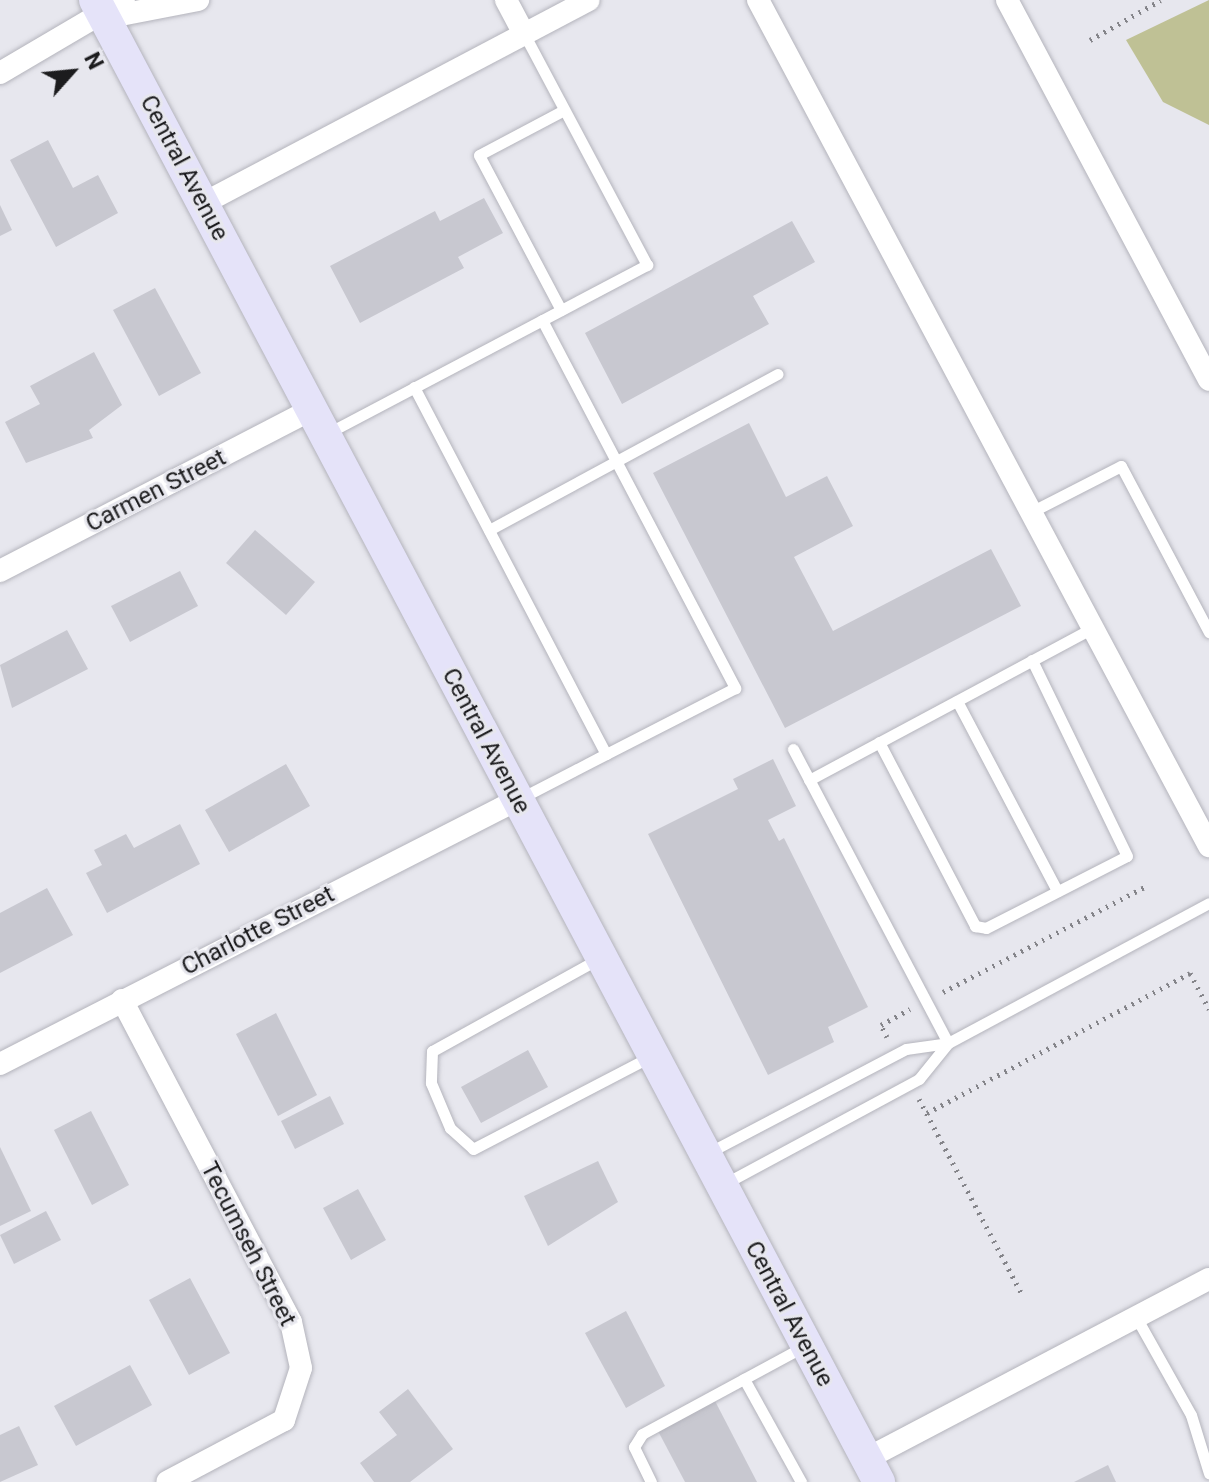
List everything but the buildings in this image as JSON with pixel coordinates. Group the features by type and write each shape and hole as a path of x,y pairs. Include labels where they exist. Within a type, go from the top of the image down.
{"main road":[{"name":"Central Avenue","path":"108,6 202,204 872,1475"}],"street":[{"path":"0,73 108,6 198,0"},
{"path":"506,0 524,34"},
{"path":"202,204 589,0"},
{"path":"758,0 1209,846"},
{"path":"1007,0 1209,380"},
{"name":"Carmen Street","path":"0,571 318,422"},
{"name":"Charlotte Street","path":"0,1064 517,800"},
{"name":"Tecumseh Street","path":"122,1000 291,1322 301,1368 284,1420 167,1482"},
{"path":"872,1475 1136,1316 1209,1279"}],"lane":[{"path":"318,422 414,387 647,265 524,34"},
{"path":"561,310 479,155 564,110"},
{"path":"517,800 735,688 542,320"},
{"path":"489,530 777,374"},
{"path":"414,387 606,754"},
{"path":"1031,512 1121,466 1209,632"},
{"path":"809,780 1093,628"},
{"path":"879,742 975,926 986,928 1127,856 1127,843 1032,660"},
{"path":"957,701 1057,891"},
{"path":"793,749 948,1043"},
{"path":"705,1154 895,1054 948,1043 1209,903"},
{"path":"601,958 432,1051 431,1083 450,1128 473,1149 653,1056"},
{"path":"721,1186 911,1084 948,1043"},
{"path":"1136,1316 1191,1415 1209,1473"},
{"path":"651,1482 634,1447 642,1434 806,1346"},
{"path":"744,1379 801,1482"}],"path":[{"path":"1090,40 1161,0"},
{"path":"895,1054 881,1025 1147,886"},
{"path":"927,1113 1190,973 1209,1009"},
{"path":"911,1084 1023,1296"}],"green space":[{"path":"1209,0 1209,125 1163,102 1126,40"}]}
